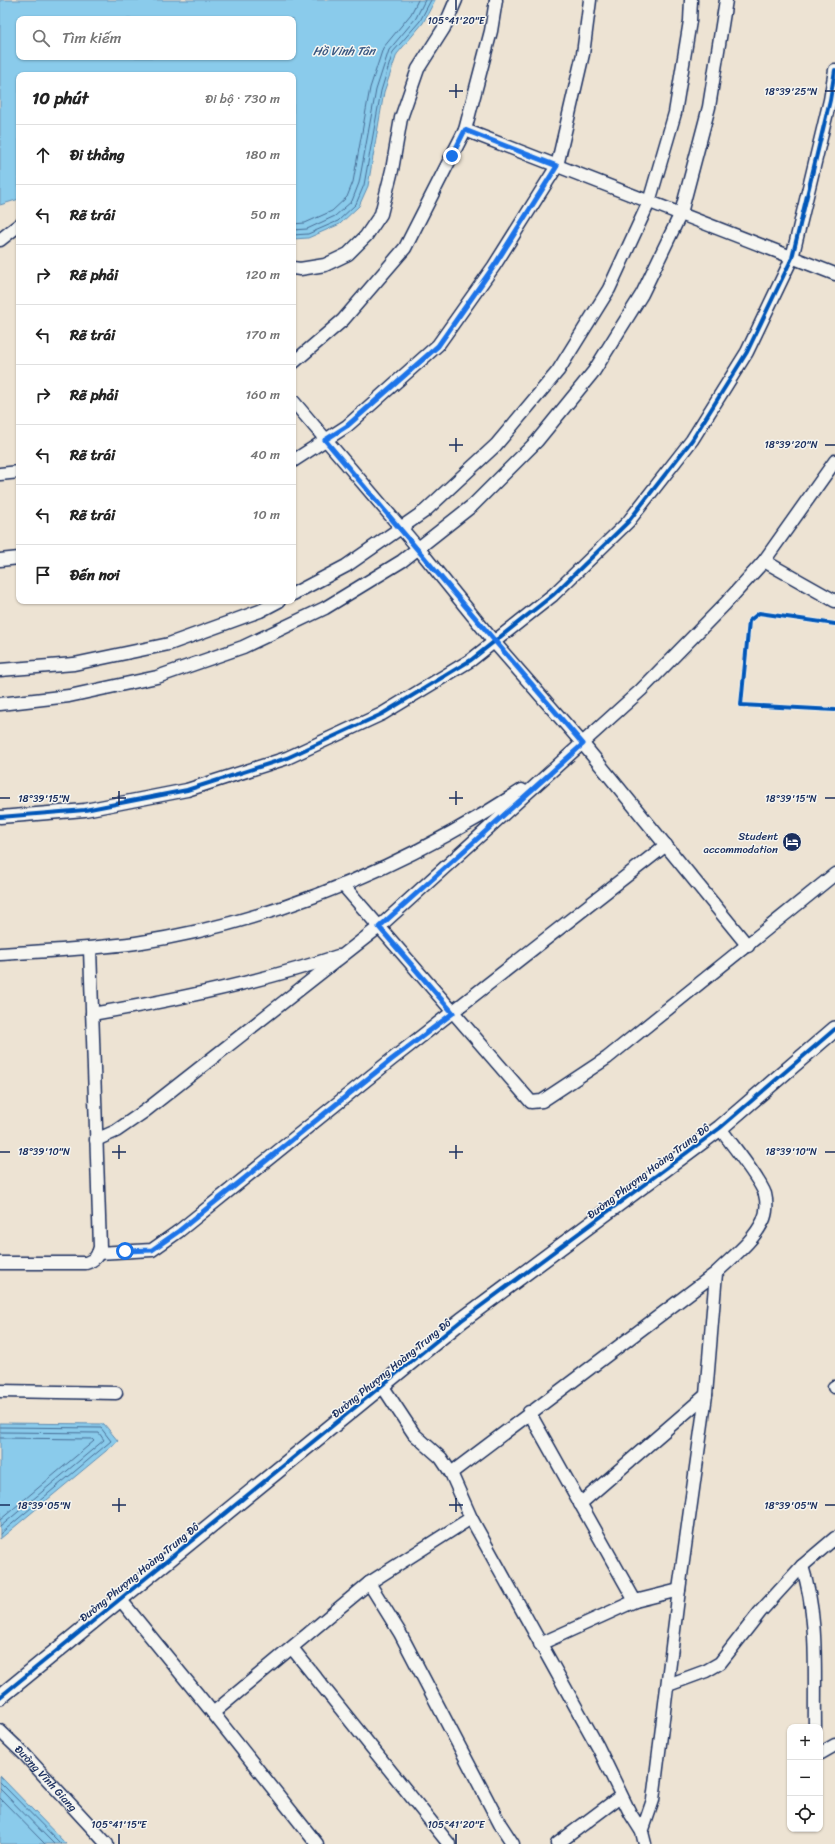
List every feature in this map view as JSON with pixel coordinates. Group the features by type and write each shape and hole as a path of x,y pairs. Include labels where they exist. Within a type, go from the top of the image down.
{"street":[{"path":"296,268 326,265 348,254 366,236 381,214 392,170 401,118 418,69 444,28 456,0"},
{"path":"296,360 343,320 405,248 465,130 491,31 496,0"},
{"path":"296,459 347,426 438,346 494,266 557,166 583,54 590,0"},
{"path":"296,592 346,566 425,511 496,445 558,371 609,290 649,202 675,113 690,21 691,0"},
{"path":"0,704 69,696 157,677 243,647 325,608 402,561 473,505 537,441 594,371 642,294 681,213 709,107 726,0"},
{"path":"0,817 85,810 187,790 287,758 382,714 471,660 553,595 628,522 692,440 747,352 792,258 830,100 835,70"},
{"path":"465,130 835,274"},
{"path":"0,240 16,227"},
{"path":"296,405 418,548 494,642 583,744 748,946"},
{"path":"96,1140 116,1131 145,1111 379,927 583,744 641,690 725,604 764,560 834,467"},
{"path":"0,474 16,472"},
{"path":"0,560 16,558"},
{"path":"764,560 835,601"},
{"path":"0,670 74,664 169,644 260,611 273,604"},
{"path":"0,954 90,949 137,943 228,923 274,910 343,885 404,858 446,837 526,788 564,760"},
{"path":"98,1253 152,1250 179,1231 391,1060 666,845"},
{"path":"343,885 531,1102 542,1101 607,1058 748,946 835,874"},
{"path":"0,1264 86,1264 96,1258 100,1247 90,949"},
{"path":"92,1014 130,1008 247,982 292,971 346,953"},
{"name":"Đường Phượng Hoàng Trung Đô","path":"0,1697 383,1387 462,1320 720,1128 835,1029"},
{"path":"451,1473 529,1412 716,1273 752,1238 764,1220 766,1208 765,1195 759,1183 720,1128"},
{"path":"642,1832 654,1800 679,1590 706,1395 716,1273"},
{"path":"383,1387 414,1434 441,1458 451,1473 471,1518 598,1747 630,1813 642,1832 645,1844"},
{"path":"0,1391 116,1392"},
{"path":"580,1504 706,1395"},
{"path":"529,1412 635,1601"},
{"path":"213,1713 369,1583 471,1518"},
{"path":"668,1685 706,1671 720,1663 760,1612 802,1566 835,1538"},
{"path":"802,1566 810,1588 812,1611 815,1724"},
{"path":"369,1583 400,1633 500,1824 513,1844"},
{"path":"540,1644 635,1601 679,1590"},
{"path":"120,1599 317,1844"},
{"path":"292,1648 448,1844"},
{"name":"Đường Vĩnh Giang","path":"0,1731 25,1755 107,1844"},
{"path":"823,1752 835,1745"},
{"path":"557,1844 622,1796"}],"water":[{"name":"Hồ Vinh Tân","path":"0,0 435,0 423,23 397,54 384,92 368,186 359,206 340,224 308,238 296,239 296,72 16,72 16,200 0,205"},
{"path":"0,1423 104,1424 118,1441 0,1539"},
{"path":"0,1776 66,1844 0,1844"}],"cycle path":[{"path":"0,817 85,810 187,790 287,758 382,714 471,660 553,595 628,522 692,440 747,352 792,258 830,100 835,70"},
{"path":"835,624 759,613 749,621 741,705 835,710"},
{"path":"0,1697 462,1320 720,1128 835,1029"}],"place":[{"name":"Student accommodation","path":"792,842"}],"route":[{"path":"125,1251 152,1250 179,1231 391,1060 453,1013 379,927 583,744 494,642 418,548 325,440 347,426 438,346 494,266 557,166 465,130 452,156"}]}
